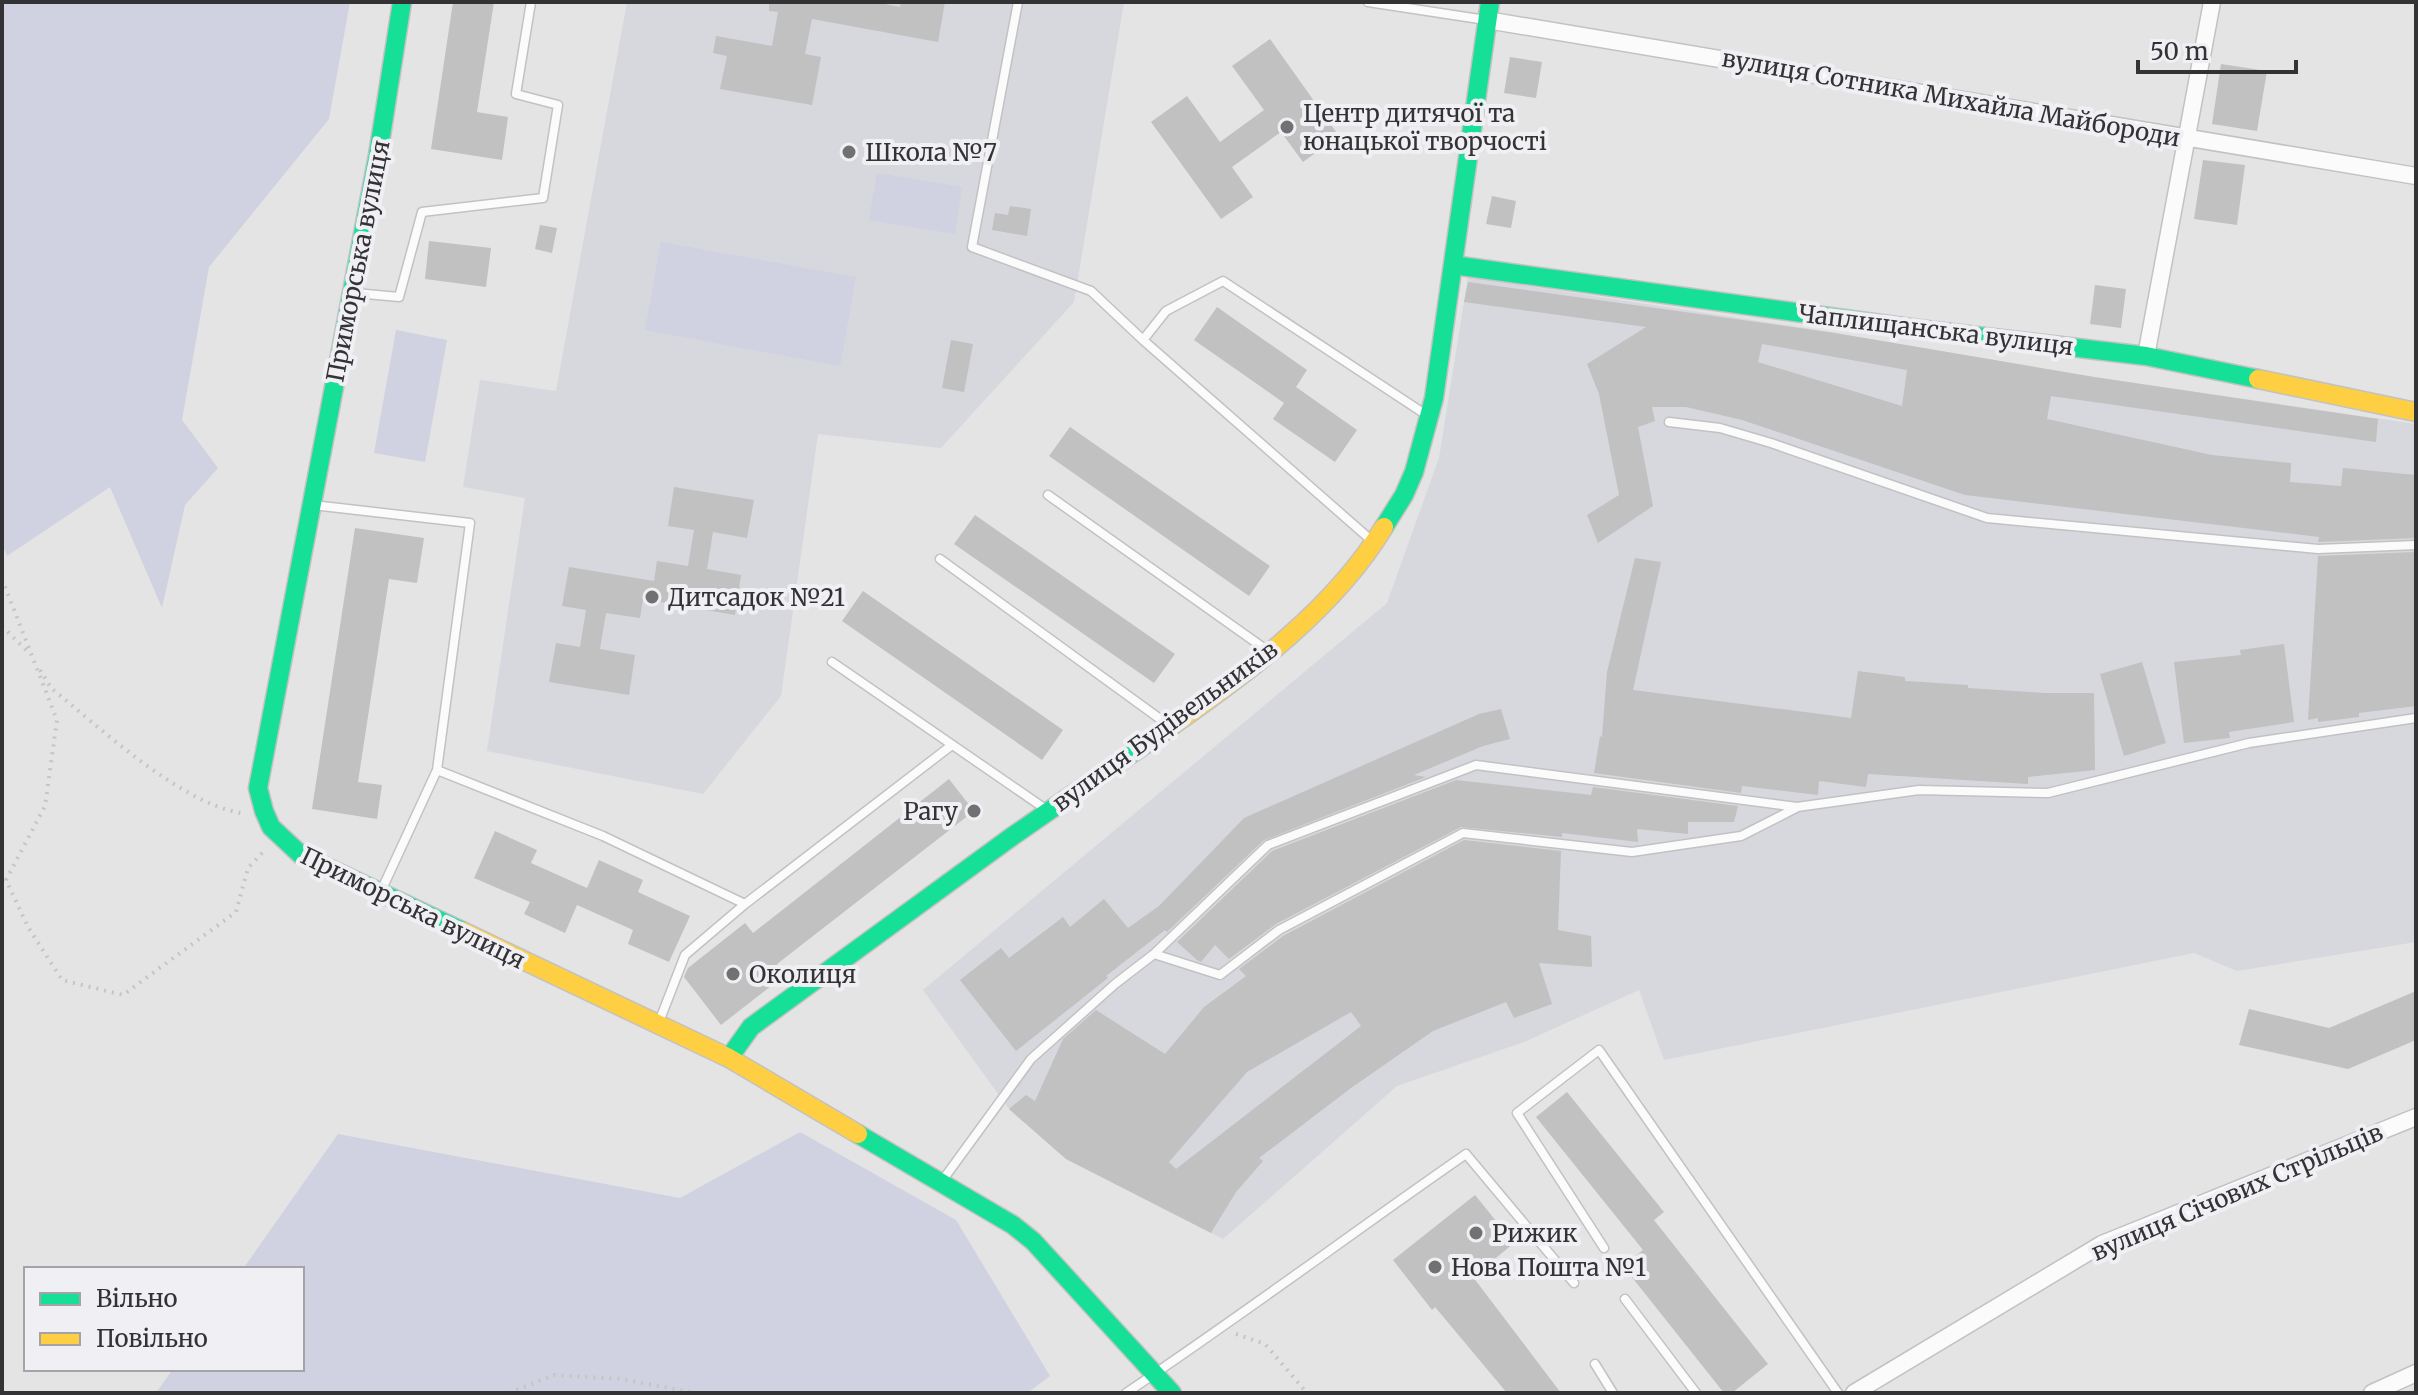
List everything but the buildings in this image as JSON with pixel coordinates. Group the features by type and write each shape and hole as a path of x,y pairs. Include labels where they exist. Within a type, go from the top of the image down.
{"street":[{"name":"Приморська вулиця","path":"402,2 378,155 258,788 263,816 278,836 301,855 729,1058 1013,1225 1033,1241 1172,1393"},
{"path":"2146,356 2212,2"},
{"name":"вулиця Сотника Михайла Майбороди","path":"1488,11 2187,138 2416,176"},
{"name":"вулиця Будівельників","path":"729,1058 751,1027 1048,811 1171,727 1269,651 1300,624 1375,543 1405,494 1421,450 1437,381 1488,11"},
{"name":"Чаплищанська вулиця","path":"1453,265 1918,329 2146,356 2416,412"},
{"name":"вулиця Січових Стрільців","path":"1854,1393 2102,1244 2416,1117"},
{"path":"2372,1393 2416,1373"}],"lane":[{"path":"352,292 399,297 422,212 543,198 558,105 516,94 531,2"},
{"path":"1018,2 972,247 1091,291 1375,543"},
{"path":"1368,2 1488,11"},
{"path":"1143,340 1166,311 1223,281 1429,417"},
{"path":"1669,422 1720,428 1771,443 1987,518 2318,549 2416,545"},
{"path":"1048,495 1269,651"},
{"path":"312,504 470,523 437,770 379,894"},
{"path":"940,559 1171,727"},
{"path":"832,662 1048,811"},
{"path":"942,1182 1031,1059 1115,984 1154,954 1268,845 1476,765 1797,807 1919,790 2048,793 2249,743 2416,718"},
{"path":"657,1025 685,955 745,904 952,745"},
{"path":"437,770 603,836 745,904"},
{"path":"1154,954 1220,975 1279,930 1463,833 1632,852 1741,836 1797,807"},
{"path":"1604,1248 1517,1113 1599,1050 1838,1393"},
{"path":"1126,1393 1222,1329 1466,1154 1574,1283"},
{"path":"1625,1299 1696,1393"},
{"path":"1595,1364 1613,1393"}],"path":[{"path":"2,579 57,720 45,806 6,880 28,927 62,980 123,995 236,912 248,868 278,836"},
{"path":"2,626 32,657 51,688 163,777 224,810 263,816"},
{"path":"1222,1329 1265,1344 1307,1393"},
{"path":"509,1393 554,1375 621,1379 696,1393"}],"shaded area":[{"path":"2,2 350,2 329,119 209,267 182,420 218,468 185,505 162,608 110,487 7,556 2,543"},
{"name":"Школа №7","path":"627,2 1124,2 1074,302 941,448 818,434 781,696 703,794 487,751 525,498 463,487 480,380 556,391"},
{"path":"877,173 962,187 955,234 869,220"},
{"path":"661,242 856,277 840,366 645,330"},
{"path":"1468,277 1812,329 2094,377 2416,424 2416,942 2237,971 2194,953 1664,1060 1639,990 1524,1042 1397,1086 1223,1239 1066,1159 1009,1109 923,990 1387,603 1439,458"},
{"path":"396,330 447,340 425,462 374,453"},
{"path":"800,1132 956,1220 1050,1376 1027,1393 156,1393 172,1371 304,1371 304,1267 244,1267 338,1134 680,1198"}],"traffic: fast":[{"path":"402,2 378,155 258,788 271,827 301,855 462,931"},
{"path":"1384,527 1414,472 1434,398 1490,2"},
{"path":"1453,265 1918,329 2146,356 2258,379"},
{"path":"729,1058 751,1027 1010,838 1173,725"},
{"path":"858,1134 1013,1225 1033,1241 1172,1393"}],"traffic: slow":[{"path":"2258,379 2416,412"},
{"path":"1173,725 1260,660 1316,611 1364,557 1384,527"},
{"path":"462,931 729,1058 858,1134"}],"place":[{"name":"Центр дитячої та юнацької творчості","path":"1287,127"},
{"name":"Школа №7","path":"849,152"},
{"name":"Дитсадок №21","path":"652,597"},
{"name":"Рагу","path":"974,811"},
{"name":"Околиця","path":"733,974"},
{"name":"Рижик","path":"1476,1233"},
{"name":"Нова Пошта №1","path":"1435,1267"}]}
